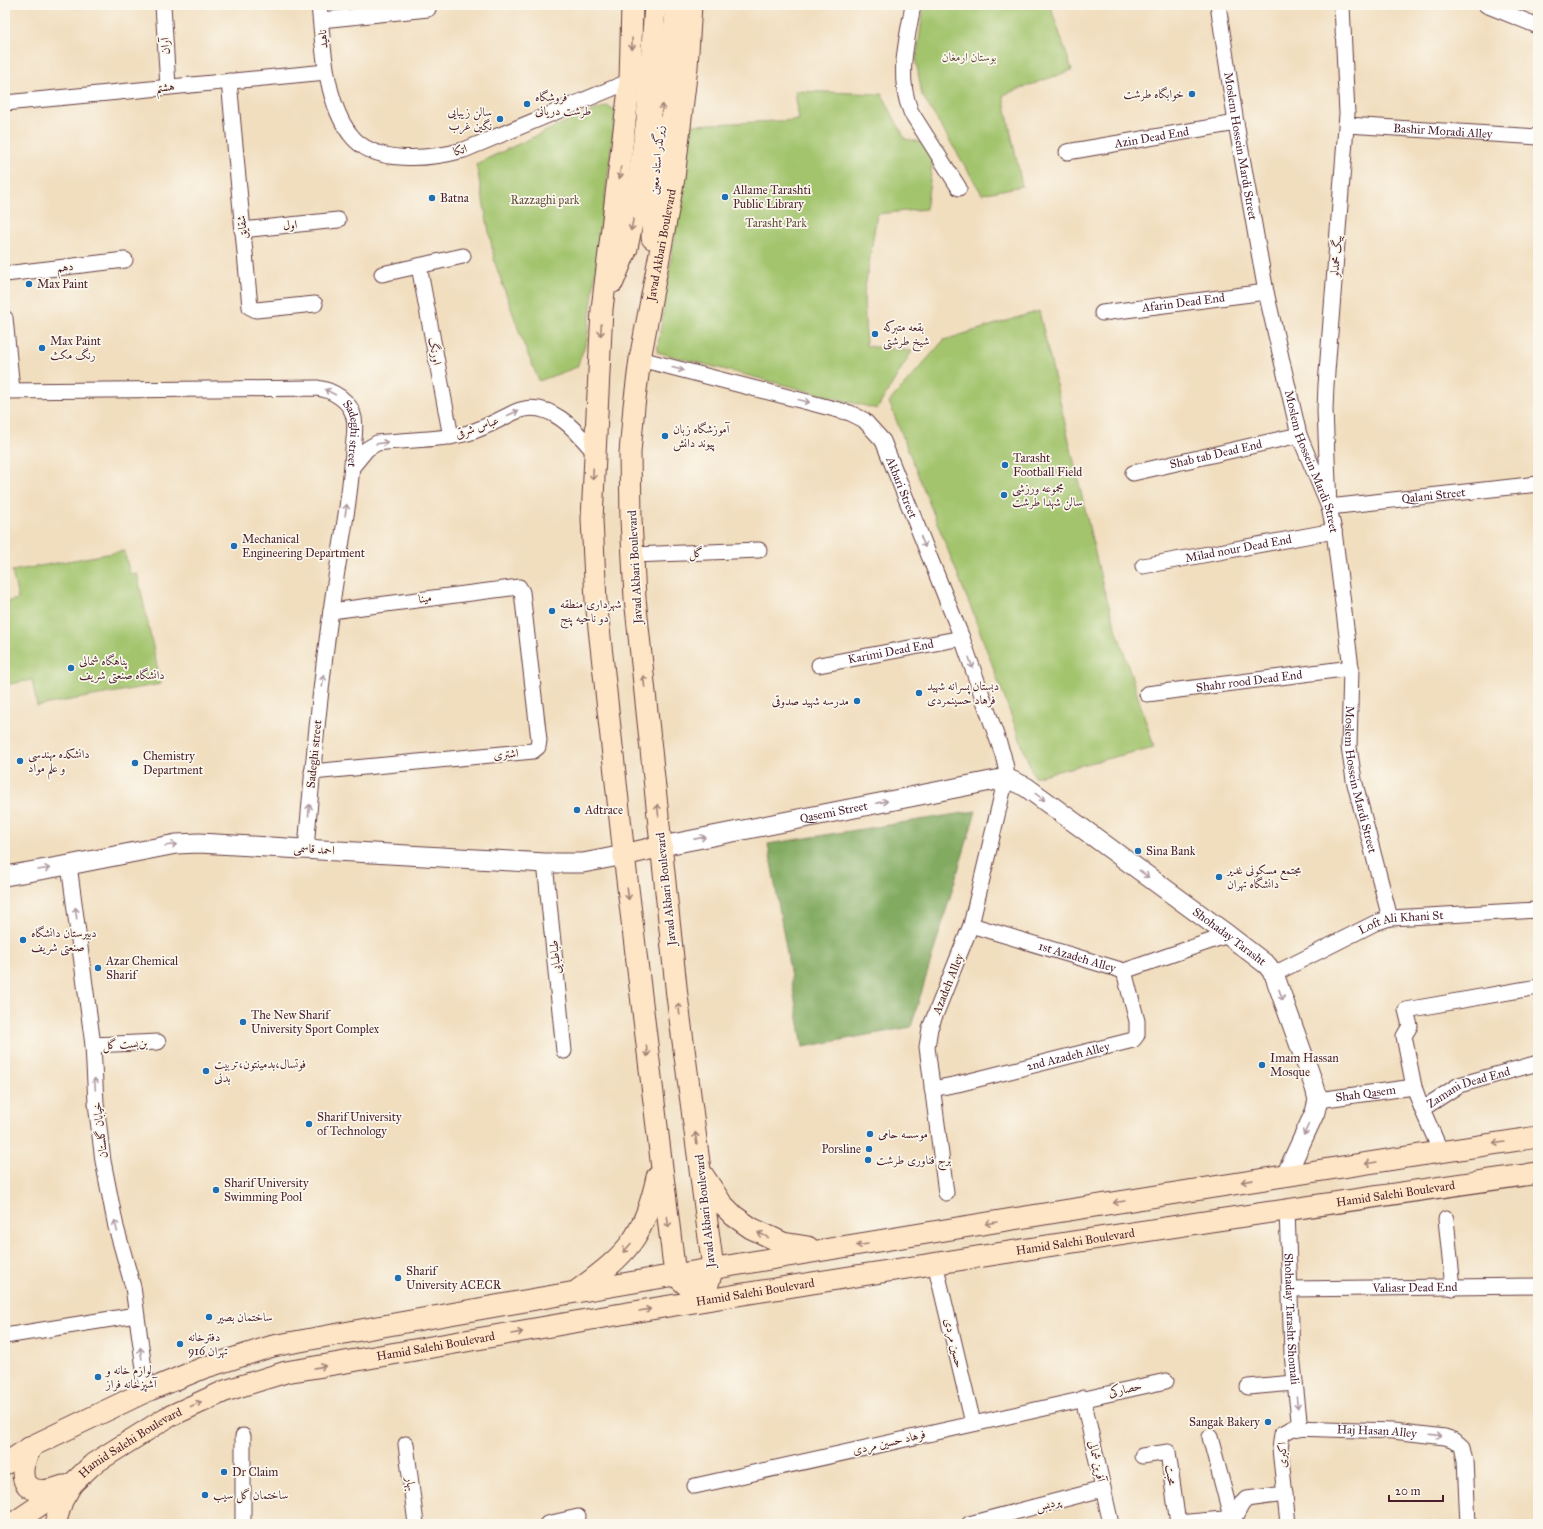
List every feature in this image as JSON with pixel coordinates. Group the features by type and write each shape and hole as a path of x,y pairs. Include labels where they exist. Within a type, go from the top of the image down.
{"main road":[{"path":"632,5 630,81 602,309 592,519 596,601 624,855 660,1161 675,1274 703,1300"},
{"name":"زیرگذر استاد معین","path":"602,309 627,248 633,218 647,120 655,5"},
{"name":"زیرگذر استاد معین","path":"648,316 654,183 660,122 675,22 674,5"},
{"name":"Javad Akbari Boulevard","path":"691,5 687,67 674,178 640,359 630,453 635,598 677,996 713,1268 703,1300"},
{"path":"624,855 662,846"},
{"path":"7,1462 32,1446 147,1391 203,1368 273,1346 675,1274 1286,1175 1538,1137"},
{"path":"575,1292 609,1267 640,1232 652,1199 660,1161"},
{"path":"700,1171 722,1204 734,1216 751,1228 783,1244 819,1251"},
{"name":"Hamid Salehi Boulevard","path":"12,1524 73,1483 93,1464 166,1418 224,1391 286,1372 703,1300 935,1263 1538,1173"},
{"path":"1286,1175 1287,1210"},
{"path":"814,1283 803,1276 800,1269 801,1262 805,1256 819,1251"},
{"path":"32,1446 23,1472 24,1480 29,1486 35,1490 42,1491 53,1490 73,1483"},
{"path":"55,1524 62,1501 73,1483"}],"street":[{"name":"آران","path":"163,5 168,87"},
{"path":"914,5 902,69 906,100 911,112 959,188"},
{"name":"Moslem Hossein Mardi Street","path":"1218,5 1236,123 1266,292 1299,435 1329,507 1334,531 1351,668 1349,747 1351,762 1354,780 1390,918"},
{"name":"بیگ محمدلو","path":"1329,507 1325,391 1348,101 1342,5"},
{"path":"1486,5 1504,8 1538,26"},
{"path":"320,12 428,9"},
{"name":"ناهید","path":"320,12 326,72"},
{"name":"هشتم","path":"5,103 326,72"},
{"name":"اتکا","path":"326,72 344,125 350,135 358,143 368,150 387,155 413,158 448,154 464,150 630,81"},
{"name":"شقایق","path":"228,81 250,307 256,310 315,304"},
{"name":"Azin Dead End","path":"1067,152 1236,123"},
{"name":"Bashir Moradi Alley","path":"1347,125 1538,137"},
{"name":"اول","path":"242,230 338,220"},
{"path":"382,274 463,256"},
{"name":"دهم","path":"5,274 125,260"},
{"name":"اورنگ","path":"419,266 451,437"},
{"name":"Afarin Dead End","path":"1102,313 1266,292"},
{"name":"Sadeghi street","path":"5,318 9,391 317,388 327,389 343,400 352,409 355,420 353,466 331,611 312,772 306,849"},
{"name":"Akbari Street","path":"640,359 850,413 864,420 882,442 962,638 1003,755 1006,768 1006,778"},
{"name":"عباس شرقی","path":"353,466 367,449 377,443 451,437 486,427 517,411 547,411 568,424 594,452"},
{"name":"Shab tab Dead End","path":"1133,473 1299,435"},
{"name":"Qalani Street","path":"1329,507 1538,484"},
{"name":"Milad nour Dead End","path":"1143,566 1334,531"},
{"name":"گل","path":"633,555 759,550"},
{"name":"مینا","path":"331,611 519,587"},
{"name":"اشتری","path":"312,772 533,751 538,747 540,740 522,592 519,587"},
{"name":"Karimi Dead End","path":"819,665 962,638"},
{"name":"Shahr rood Dead End","path":"1147,694 1351,668"},
{"name":"Qasemi Street","path":"662,846 1006,778"},
{"name":"Azadeh Alley","path":"946,1193 927,1047 930,1028 971,925 1006,778"},
{"name":"Shohaday Tarasht","path":"1006,778 1026,787 1267,965 1274,974 1318,1100"},
{"name":"احمد قاسمی","path":"5,876 184,844 199,843 545,863 583,863 624,855"},
{"name":"طباطبایی","path":"545,863 564,1051"},
{"name":"خیابان گلستان","path":"69,865 93,1045 96,1103 104,1161 116,1227 133,1287 147,1391"},
{"name":"Loft Ali Khani St","path":"1274,974 1375,923 1390,918 1538,910"},
{"name":"1st Azadeh Alley","path":"971,925 1124,971 1228,935"},
{"name":"2nd Azadeh Alley","path":"932,1089 958,1084 1133,1040 1137,1036 1138,1021 1124,971"},
{"path":"1422,1109 1414,1087 1404,1036 1410,1026 1406,1010 1538,987"},
{"name":"بن‌‌بست گل","path":"93,1045 158,1042"},
{"name":"Zamani Dead End","path":"1441,1152 1422,1109 1459,1085 1538,1063"},
{"name":"Shah Qasem","path":"1318,1100 1414,1087"},
{"path":"1286,1175 1318,1100"},
{"name":"Shohaday Tarasht Shomali","path":"1287,1210 1291,1289 1292,1354 1300,1429"},
{"path":"1446,1219 1453,1288"},
{"name":"حسین مردی","path":"935,1263 973,1423"},
{"name":"Valiasr Dead End","path":"1291,1289 1538,1286"},
{"path":"5,1336 136,1315"},
{"name":"حصارکی","path":"1083,1398 1166,1381"},
{"path":"1248,1387 1295,1383"},
{"name":"فرهاد حسین مردی","path":"695,1486 1083,1398"},
{"name":"آفرین شمالی","path":"1083,1398 1110,1524"},
{"name":"Haj Hasan Alley","path":"1300,1429 1393,1431 1445,1437 1454,1440 1462,1447 1466,1460 1468,1524"},
{"name":"اکبری","path":"1288,1524 1280,1439 1288,1430 1300,1429"},
{"path":"243,1436 243,1524"},
{"path":"1210,1437 1233,1522"},
{"name":"بهار","path":"406,1444 416,1524"},
{"name":"محبت","path":"1142,1456 1168,1452 1178,1524"},
{"name":"پردیس","path":"969,1524 1103,1489"},
{"path":"1233,1522 1242,1504 1247,1499 1285,1494"},
{"path":"547,1524 578,1517"},
{"path":"1178,1524 1223,1519 1233,1522"}],"green space":[{"name":"بوستان ارمغان","path":"924,5 1050,5 1072,70 1003,95 1022,186 982,194 922,95 916,61"},
{"name":"Tarasht Park","path":"795,91 882,94 905,139 935,145 926,209 877,214 864,294 866,346 912,351 877,409 657,352 691,125 799,120"},
{"name":"Razzaghi park","path":"607,106 616,110 587,340 577,367 539,381 524,345 495,263 476,164 576,117"},
{"name":"مجموعه ورزشی سالن شهدا طرشت","path":"1039,311 1103,587 1154,747 1034,777 973,613 889,402 944,340"},
{"path":"124,551 130,574 137,573 161,684 37,706 32,680 5,685 5,602 18,599 12,571"},
{"path":"976,811 911,1027 803,1047 768,844"}],"place":[{"name":"خوابگاه طرشت","path":"1192,94"},
{"name":"فروشگاه طرشت دریانی","path":"527,104"},
{"name":"سالن زیبایی نگین غرب","path":"500,119"},
{"name":"Allame Tarashti Public Library","path":"725,197"},
{"name":"Batna","path":"432,198"},
{"name":"Max Paint","path":"29,284"},
{"name":"بقعه متبرکه شیخ طرشتی","path":"875,334"},
{"name":"Max Paint رنگ مکث","path":"42,348"},
{"name":"آموزشگاه زبان پیوند دانش","path":"665,436"},
{"name":"Tarasht Football Field","path":"1005,465"},
{"name":"مجموعه ورزشی سالن شهدا طرشت","path":"1004,495"},
{"name":"Mechanical Engineering Department","path":"234,546"},
{"name":"شهرداری منطقه دو ناحیه پنج","path":"552,611"},
{"name":"پناهگاه شمالی دانشگاه صنعتی شریف","path":"71,668"},
{"name":"دبستان پسرانه شهيد فرهاد حسينمردی","path":"919,693"},
{"name":"مدرسه شهید صدوقی","path":"857,701"},
{"name":"دانشکده مهندسی و علم مواد","path":"20,761"},
{"name":"Chemistry Department","path":"135,763"},
{"name":"Adtrace","path":"577,810"},
{"name":"Sina Bank","path":"1138,851"},
{"name":"مجتمع مسکونی غدیر دانشگاه تهران","path":"1219,877"},
{"name":"دبیرستان دانشگاه صنعتی شریف","path":"23,940"},
{"name":"Azar Chemical Sharif","path":"98,968"},
{"name":"The New Sharif University Sport Complex","path":"243,1022"},
{"name":"Imam Hassan Mosque","path":"1262,1065"},
{"name":"فوتسال،بدمینتون،تربیت بدنی","path":"206,1071"},
{"name":"Sharif University of Technology","path":"309,1124"},
{"name":"موسسه حامی","path":"870,1134"},
{"name":"Porsline","path":"869,1149"},
{"name":"برج فناوری طرشت","path":"868,1160"},
{"name":"Sharif University Swimming Pool","path":"216,1190"},
{"name":"Sharif University ACECR","path":"398,1278"},
{"name":"ساختمان بصیر","path":"209,1317"},
{"name":"دفترخانه 916 تهران","path":"180,1344"},
{"name":"لوازم خانه و آشپزخانه فراز","path":"98,1377"},
{"name":"Sangak Bakery","path":"1268,1422"},
{"name":"Dr Claim","path":"224,1472"},
{"name":"ساختمان گل سیب","path":"205,1495"}]}
